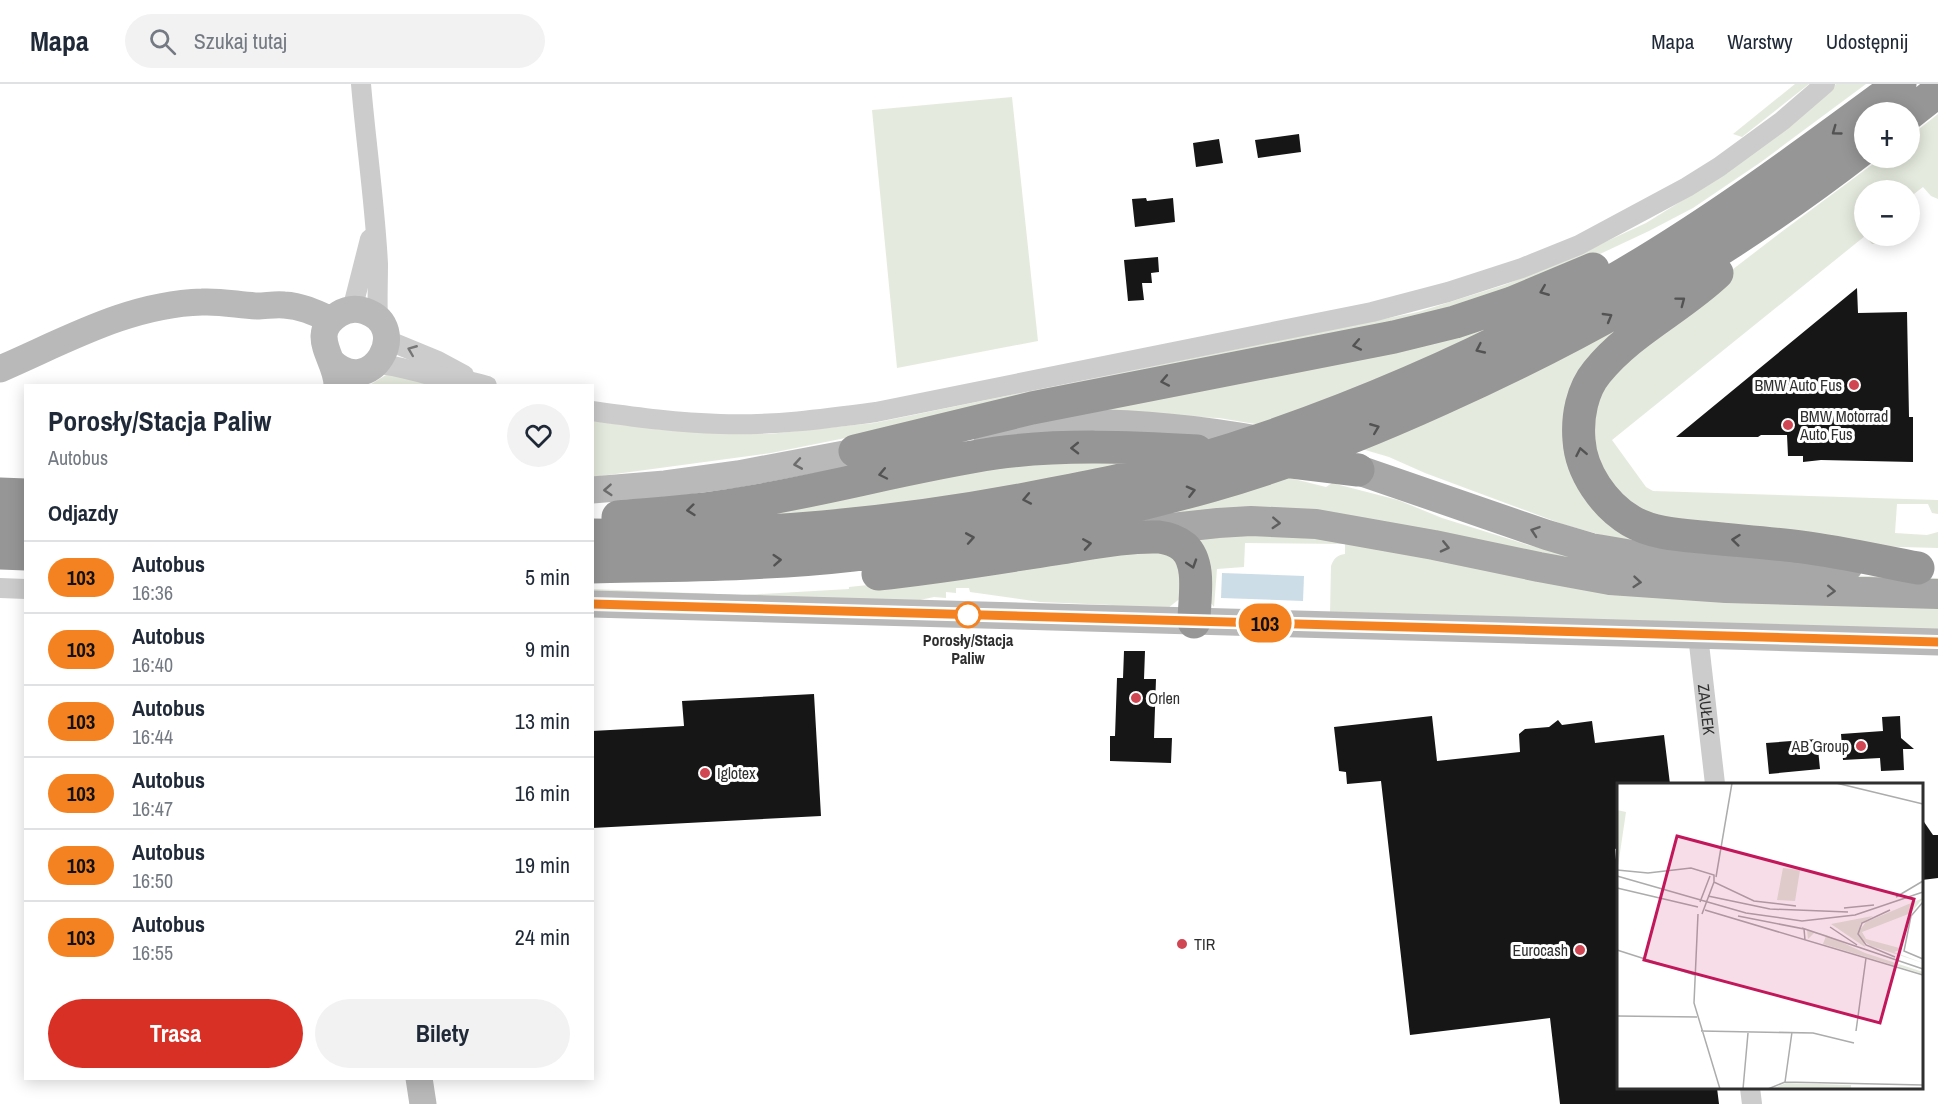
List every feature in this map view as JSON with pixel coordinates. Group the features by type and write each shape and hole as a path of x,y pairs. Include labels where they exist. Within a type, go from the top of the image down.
{"highway":[{"path":"594,535 680,536 765,533 920,517 990,506 1126,479 1252,443 1368,399 1527,327 1619,277 1731,206 1900,84"},
{"path":"1920,105 1938,91"},
{"path":"594,567 709,565 861,554 1031,527 1212,486 1378,428 1512,367 1589,328 1698,264 1795,200 1854,156"},
{"path":"1795,200 1712,278 1617,350 1596,373 1586,392 1578,426 1583,464 1614,509 1633,522 1665,533 1804,547 1928,568"},
{"path":"855,452 1032,408 1395,337 1455,322 1570,280 1731,206"},
{"path":"594,519 719,507 798,493 938,463 999,453 1070,447 1134,447 1202,451 1358,470"},
{"path":"0,494 24,495"},
{"path":"0,520 24,521"},
{"path":"594,572 653,579 798,580 948,566 1125,538 1161,537 1172,540 1184,548 1192,560 1195,576 1194,622"},
{"path":"0,553 24,554"}],"main road":[{"path":"1358,470 1547,535 1592,548 1638,556 1696,561 1928,568"},
{"path":"1125,538 1172,528 1218,523 1251,521 1316,524 1610,580 1726,588 1938,594"}],"street":[{"path":"361,84 378,266 374,356"},
{"path":"594,411 656,420 720,424 823,420 876,412 1372,312 1448,292 1522,268 1580,244 1687,187 1719,167 1782,121 1825,84"},
{"path":"335,343 374,221"},
{"path":"0,369 135,312 201,302 257,306 284,305 309,309 335,343 347,371 374,356"},
{"path":"335,343 369,313 374,356"},
{"path":"374,356 429,375 480,383"},
{"path":"594,490 665,484 738,474 855,452 983,432 1060,423 1102,423 1188,429 1271,441 1330,458 1358,470"},
{"path":"0,588 24,589"},
{"path":"594,604 1938,642"},
{"name":"ZAUŁEK","path":"1698,635 1715,783"},
{"path":"419,1080 423,1104"},
{"path":"1750,1089 1752,1104"}],"shaded area":[{"path":"1795,84 1809,84 1742,137 1733,134"},
{"path":"1836,84 1866,84 1761,162 1693,208 1649,231 1568,269 1391,328 771,453 594,477 594,421 664,430 769,434 874,423 1418,312 1504,285 1562,262 1646,223 1704,187"},
{"path":"1012,97 1038,341 897,368 872,110"},
{"path":"1938,114 1938,199 1931,196 1923,187 1920,189 1920,180 1854,180 1854,245 1612,440 1646,487 1653,491 1938,500 1938,514 1932,513 1928,504 1897,504 1895,533 1927,535 1938,532 1938,548 1864,546 1657,521 1623,503 1586,438 1586,421 1620,356 1868,168 1920,168 1920,128"},
{"path":"1569,289 1402,372 1261,425 1219,418 1066,413"},
{"path":"1663,297 1571,403 1631,530 1634,544 1562,524 1425,473 1389,457 1355,447"},
{"path":"401,373 446,384 371,384 386,375"},
{"path":"1145,460 929,505 672,522 978,467"},
{"path":"1278,475 1326,487 1332,483 1398,500 1442,518 1528,545 1635,569 1938,578 1938,584 1646,574 1388,524 817,569"},
{"path":"1246,531 1938,605 1938,633 1330,613 1331,566 1336,557 1345,554 1345,544 1245,543 1244,567 1217,569 1214,607 1206,597 1187,535"},
{"path":"1153,545 1180,557 1182,597 1168,608 1112,609 1111,605 1040,602 970,592 969,588 956,588 956,593 946,592 946,598 934,597 906,603 594,594 594,589 742,595 849,589 849,587 906,581"}],"water":[{"path":"1222,573 1304,576 1303,601 1221,598"}],"building":[{"path":"1299,134 1301,152 1258,158 1255,140"},
{"path":"1219,139 1223,163 1196,167 1193,143"},
{"path":"1146,198 1147,201 1173,198 1175,222 1135,227 1132,199"},
{"path":"1158,257 1159,272 1151,273 1152,283 1142,283 1144,300 1128,301 1124,260"},
{"path":"1857,288 1858,313 1907,312 1909,417 1913,417 1913,462 1821,460 1803,462 1803,456 1788,456 1787,435 1676,437"},
{"name":"Orlen","path":"1124,651 1145,651 1144,679 1156,679 1154,738 1172,738 1171,763 1110,761 1110,736 1115,736 1117,678 1123,678"},
{"name":"Iglotex","path":"814,694 821,816 594,828 594,731 684,726 682,701"},
{"path":"1432,716 1437,761 1520,752 1519,734 1525,729 1549,727 1558,720 1562,725 1592,721 1595,743 1664,735 1670,783 1617,783 1617,848 1615,849 1617,870 1617,1089 1717,1089 1719,1104 1560,1104 1550,1018 1410,1035 1381,781 1347,784 1346,772 1339,771 1334,727"},
{"path":"1900,716 1901,738 1914,749 1903,749 1904,770 1881,771 1880,758 1843,760 1841,734 1883,731 1882,717"},
{"path":"1817,739 1820,769 1769,774 1766,743"},
{"path":"1923,820 1933,835 1938,835 1938,878 1923,880"}],"bus line":[{"name":"103","path":"594,604 1938,642"}],"place":[{"name":"BMW Auto Fus","path":"1854,385"},
{"name":"BMW Motorrad Auto Fus","path":"1788,425"},
{"name":"Porosły/Stacja Paliw","path":"968,615"},
{"name":"Orlen","path":"1136,698"},
{"name":"AB Group","path":"1861,746"},
{"name":"Iglotex","path":"705,773"},
{"name":"TIR","path":"1182,944"},
{"name":"Eurocash","path":"1580,950"}]}
